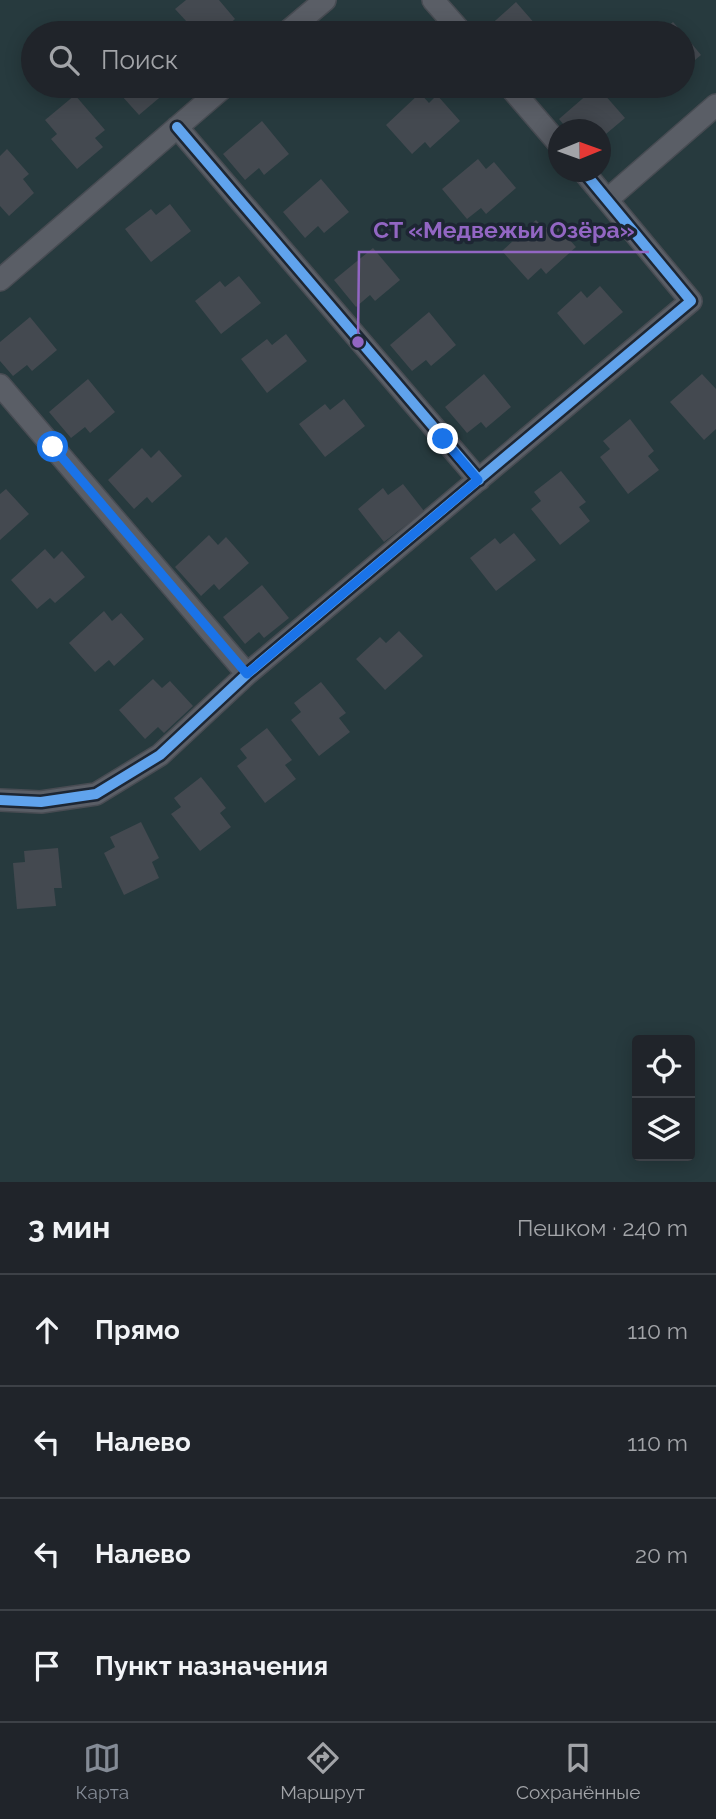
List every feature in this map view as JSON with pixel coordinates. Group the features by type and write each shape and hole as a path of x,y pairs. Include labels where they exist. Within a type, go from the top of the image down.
{"street":[{"path":"300,21 325,0"},
{"path":"433,0 452,21"},
{"path":"0,280 211,98"},
{"path":"519,98 548,131"},
{"path":"608,199 716,105"},
{"path":"177,127 478,480"},
{"path":"0,800 41,802 96,794 160,755 247,674 691,301 593,182"},
{"path":"0,385 247,674"}],"green space":[{"path":"0,0 716,0 716,1182 0,1182"}],"building":[{"path":"186,0 219,0 235,19 186,21 175,9"},
{"path":"516,2 533,21 495,21"},
{"path":"695,48 701,55 695,60"},
{"path":"71,98 78,98 105,130 95,138 103,147 77,169 51,139 57,134 45,120"},
{"path":"124,98 159,98 139,115"},
{"path":"415,98 424,98 429,103 434,98 440,98 460,121 430,148 425,142 412,154 386,125"},
{"path":"583,98 608,98 625,118 611,130 611,119 559,119"},
{"path":"262,121 289,154 264,175 259,168 245,180 223,154"},
{"path":"7,149 29,174 23,179 34,193 9,216 0,206 0,156"},
{"path":"478,159 486,169 494,162 516,188 486,214 481,208 467,219 442,189"},
{"path":"321,179 349,212 324,233 318,226 305,238 283,212"},
{"path":"170,204 191,231 151,262 125,229 151,209 156,215"},
{"path":"536,220 545,229 553,221 576,247 546,274 541,268 528,280 502,251"},
{"path":"373,248 400,280 375,301 370,295 356,307 334,280"},
{"path":"239,276 261,303 221,334 195,301 220,281 225,287"},
{"path":"600,286 623,312 584,345 557,313 581,291 587,298"},
{"path":"429,312 456,345 431,366 426,360 412,371 390,345"},
{"path":"30,317 57,350 32,371 27,365 13,376 0,361 0,342"},
{"path":"286,334 307,361 267,393 241,359 267,339 272,345"},
{"path":"484,374 511,407 486,428 481,422 467,433 445,407"},
{"path":"702,374 716,389 716,429 704,440 670,402"},
{"path":"88,379 115,412 90,433 85,427 71,438 49,412"},
{"path":"344,399 365,426 325,457 299,424 325,404 330,410"},
{"path":"630,419 654,451 648,456 659,470 628,494 600,457 610,449 603,441"},
{"path":"142,448 151,458 159,450 182,476 152,503 147,497 134,509 108,480"},
{"path":"561,471 586,502 579,507 590,521 560,545 531,509 541,501 534,492"},
{"path":"403,484 424,511 384,542 358,509 383,488 388,495"},
{"path":"6,489 29,514 0,540 0,494"},
{"path":"514,533 536,560 496,591 470,558 495,538 500,544"},
{"path":"209,535 218,545 226,537 249,563 219,590 214,584 201,596 175,567"},
{"path":"45,549 54,559 62,551 85,577 55,603 50,598 37,609 11,580"},
{"path":"262,585 289,618 264,638 259,632 245,644 223,617"},
{"path":"104,611 112,621 121,613 144,639 114,666 109,660 95,672 69,643"},
{"path":"399,631 423,656 385,690 356,659 380,637 386,643"},
{"path":"153,679 162,688 170,681 193,706 164,733 158,727 145,739 119,710"},
{"path":"321,682 346,713 339,718 350,732 319,756 291,720 301,712 294,703"},
{"path":"267,728 292,760 285,765 296,779 265,803 237,766 247,758 240,749"},
{"path":"201,777 226,808 220,813 231,827 200,851 171,814 181,807 174,798"},
{"path":"141,822 159,858 152,862 159,878 124,895 104,853 115,847 110,837"},
{"path":"58,848 62,888 54,888 56,906 17,909 13,863 25,862 24,851"}],"cycle path":[{"path":"177,127 479,480"},
{"path":"0,800 41,802 96,794 160,755 247,674 691,301 592,182"}],"place":[{"name":"СТ «Медвежьи Озёра»","path":"358,342"}],"route":[{"path":"53,447 247,674 478,480 443,439"}]}
